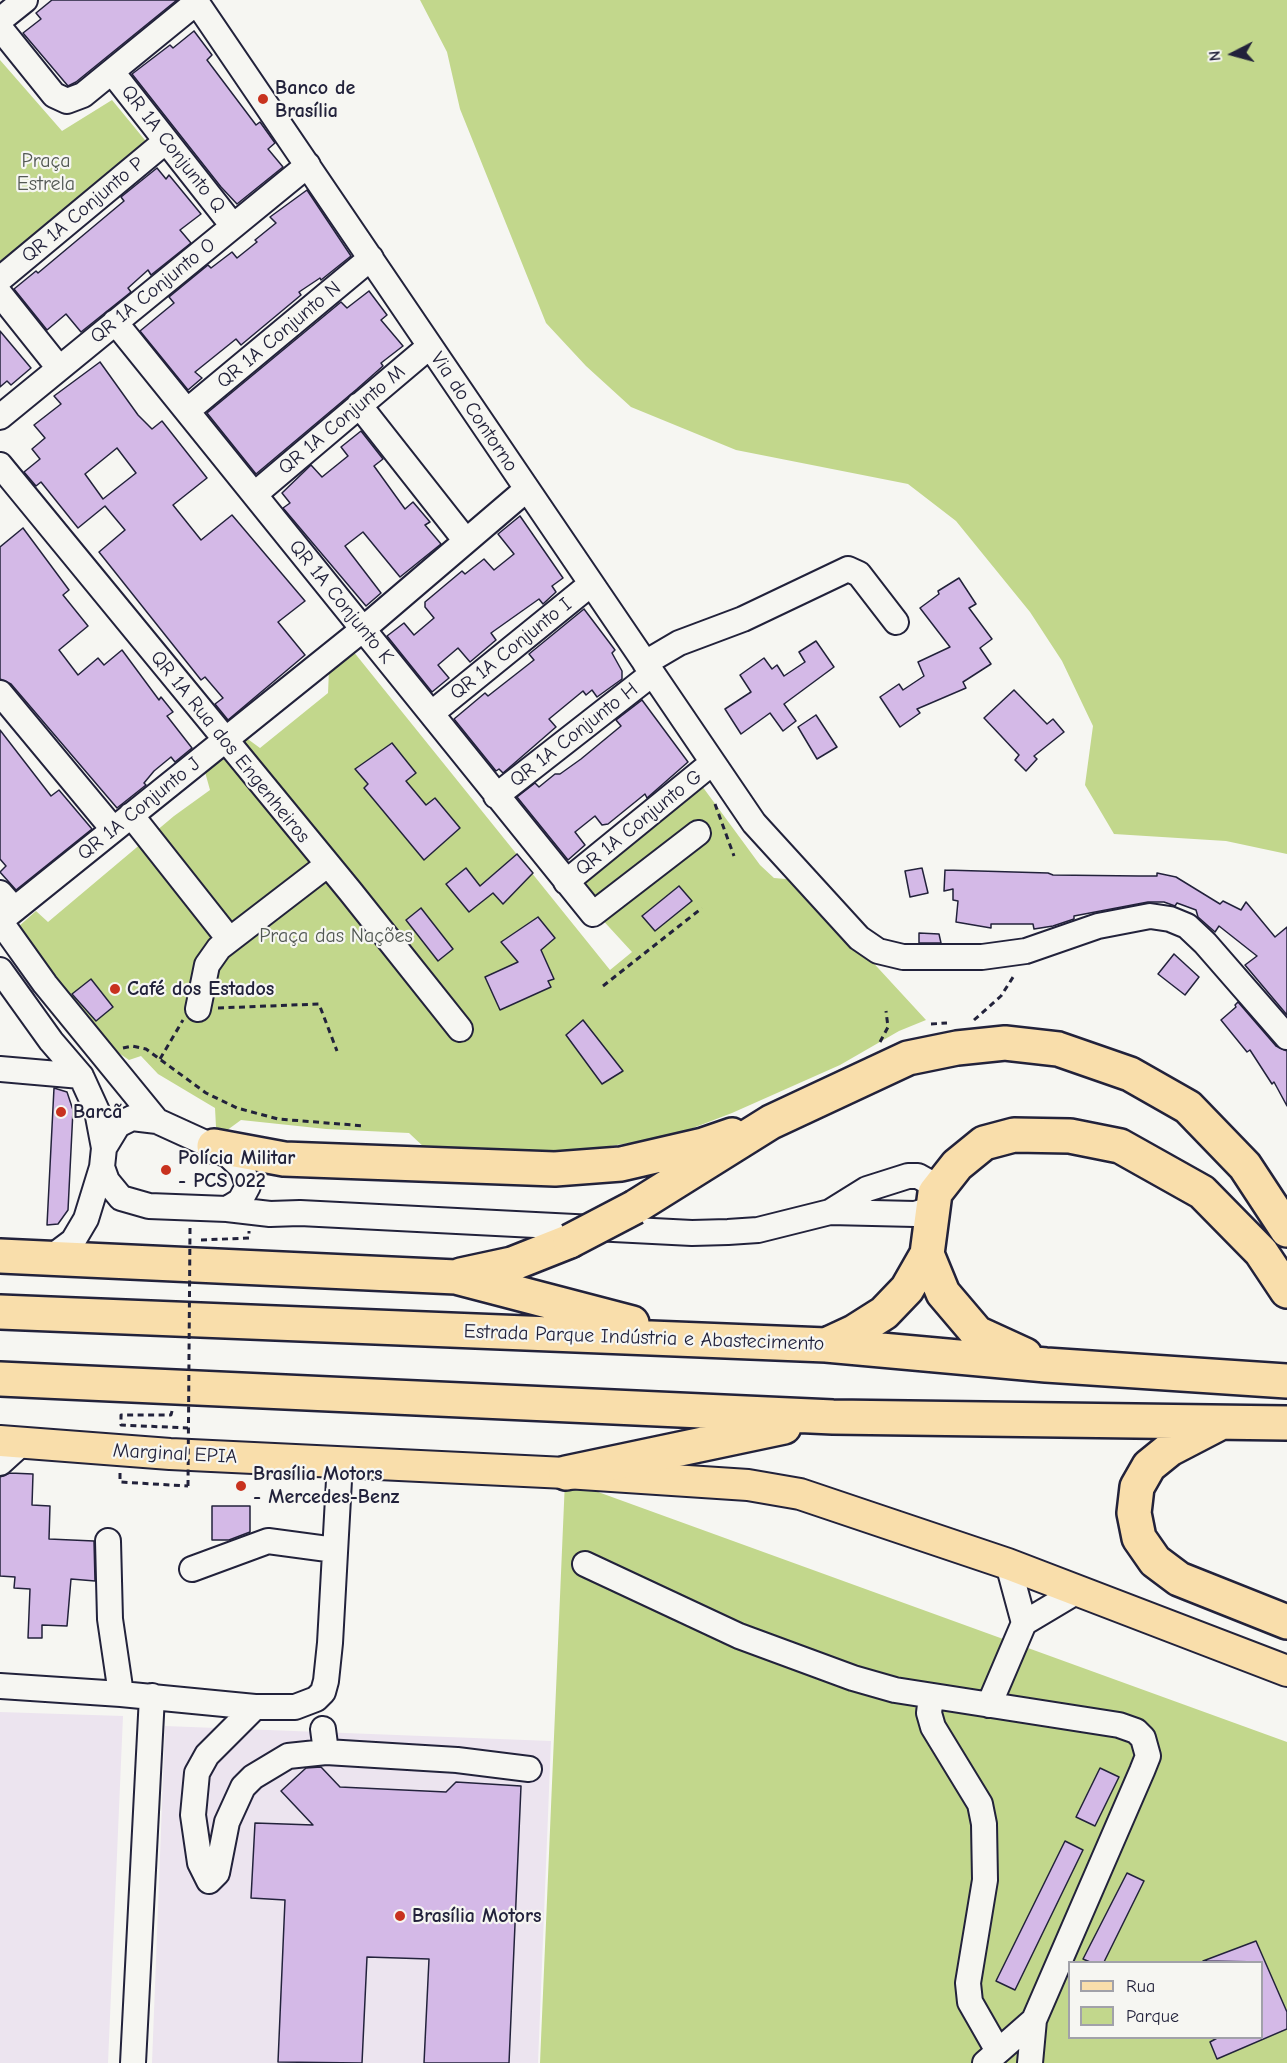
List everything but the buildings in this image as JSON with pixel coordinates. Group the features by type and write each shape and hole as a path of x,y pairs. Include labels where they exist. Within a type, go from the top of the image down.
{"highway":[{"path":"214,1146 284,1159 555,1169 621,1164 703,1145 771,1122 908,1058 957,1048 1005,1043 1058,1049 1130,1074 1188,1107 1245,1166 1287,1230"},
{"path":"456,1276 512,1264 570,1241 635,1207 771,1122"},
{"path":"826,1345 884,1313 907,1289 927,1254 933,1201 957,1165 984,1143 1014,1135 1070,1136 1120,1146 1202,1192 1261,1252 1287,1291"},
{"path":"927,1254 943,1293 977,1333 1046,1365"},
{"path":"0,1256 201,1267 456,1276 689,1338"},
{"name":"Estrada Parque Indústria e Abastecimento","path":"0,1312 826,1345 1046,1365 1287,1380"},
{"path":"0,1379 833,1417 1287,1423"},
{"path":"566,1473 833,1417"},
{"path":"1224,1421 1170,1449 1149,1466 1137,1487 1134,1513 1139,1538 1155,1561 1179,1579 1287,1622"}],"main road":[{"name":"Marginal EPIA","path":"7,1449 566,1473 748,1485 800,1494 1008,1564 1287,1671"}],"street":[{"path":"0,20 25,0"},
{"path":"0,28 54,95 61,100 73,100 112,72 196,1"},
{"name":"Via do Contorno","path":"196,1 648,668 707,767 775,849 859,938 878,951 903,957 941,959 1026,951 1098,926 1150,916 1170,919 1187,926 1205,943 1287,1037"},
{"name":"QR 1A Conjunto Q","path":"112,72 233,226"},
{"name":"QR 1A Conjunto P","path":"0,279 166,141"},
{"name":"QR 1A Conjunto O","path":"0,417 308,165"},
{"name":"QR 1A Conjunto N","path":"187,411 371,258"},
{"path":"0,294 59,368"},
{"name":"QR 1A Conjunto K","path":"115,322 593,914 698,833"},
{"name":"QR 1A Conjunto M","path":"255,494 430,346"},
{"path":"359,405 466,541"},
{"name":"QR 1A Rua dos Engenheiros","path":"0,465 460,1029"},
{"name":"QR 1A Conjunto J","path":"3,911 225,741 362,630 526,489"},
{"name":"QR 1A Conjunto H","path":"496,796 679,643 743,619 848,569 859,574 897,622"},
{"name":"QR 1A Conjunto I","path":"432,713 591,584"},
{"path":"0,693 229,939"},
{"name":"QR 1A Conjunto G","path":"566,882 707,767"},
{"path":"198,1009 207,965 219,948 327,865"},
{"path":"3,911 30,964 158,1120"},
{"path":"0,969 15,974 22,972 30,964"},
{"path":"0,969 51,1041 81,1076 97,1110 106,1181 121,1198 135,1204 227,1209 270,1214 300,1213 692,1233 758,1230 831,1212 915,1214 933,1201 927,1181 918,1176 908,1176 867,1189 831,1212"},
{"path":"0,1069 81,1076"},
{"path":"49,1259 73,1241 86,1219 103,1157 118,1125 132,1118 158,1120 214,1146 230,1156 242,1168 248,1186 266,1200 300,1213"},
{"path":"227,1209 240,1201 248,1186"},
{"path":"0,1686 152,1696 255,1707 295,1707 316,1699 322,1692 330,1643 340,1462"},
{"path":"108,1541 110,1619 121,1694"},
{"path":"192,1569 268,1541 336,1550"},
{"path":"585,1564 739,1636 853,1678 895,1690 1119,1725 1136,1731 1147,1745 1148,1756 1034,2020 1030,2063"},
{"path":"1008,1564 1024,1623"},
{"path":"989,1705 1024,1623 1076,1592"},
{"path":"134,2063 152,1696"},
{"path":"931,1696 929,1713 933,1727 980,1804 984,1824 985,1880 968,1983 970,2002 991,2057 1034,2020"},
{"path":"255,1707 207,1755 197,1773 193,1815 198,1854 207,1881 212,1881 217,1873 227,1822 243,1787 260,1772 288,1756 325,1740 529,1769"}],"path":[{"path":"707,767 734,856"},
{"path":"603,986 702,908"},
{"path":"963,1022 974,1021 1000,996 1026,951"},
{"path":"160,1059 187,1014 198,1009 319,1004 337,1051"},
{"path":"880,1042 888,1027 886,1011"},
{"path":"931,1024 952,1022"},
{"path":"107,1058 118,1050 132,1046 146,1048 206,1093 237,1107 278,1119 365,1126"},
{"path":"188,1486 190,1228 202,1228"},
{"path":"201,1267 201,1238 249,1238 249,1228"},
{"path":"173,1388 171,1415 121,1415 121,1425 188,1428"}],"shaded area":[{"path":"0,1712 123,1716 108,2063 0,2063"},
{"path":"165,1726 551,1741 538,2063 152,2063"}],"green space":[{"path":"420,0 1287,0 1287,854 1226,841 1114,834 1085,785 1093,726 1062,661 1030,612 956,521 908,484 736,450 631,407 586,366 546,323 460,109 447,52"},
{"name":"Praça Estrela","path":"0,60 62,131 112,100 149,145 0,270"},
{"name":"Praça das Nações","path":"353,651 610,970 632,952 575,890 702,786 760,865 774,878 797,880 926,1020 899,1031 840,1065 732,1113 672,1136 586,1150 510,1153 426,1149 409,1133 326,1129 241,1120 226,1131 216,1127 215,1108 158,1074 141,1056 129,1060 110,1047 18,927 36,911 48,922 174,816 210,790 205,772 245,737 260,748 328,693 329,670"},
{"path":"565,1480 1287,1742 1287,2063 540,2063"}],"place":[{"name":"Banco de Brasília","path":"263,99"},
{"name":"Café dos Estados","path":"115,989"},
{"name":"Barcã","path":"61,1112"},
{"name":"Polícia Militar - PCS 022","path":"166,1170"},
{"name":"Brasília Motors - Mercedes-Benz","path":"241,1486"},
{"name":"Brasília Motors","path":"400,1916"}]}
